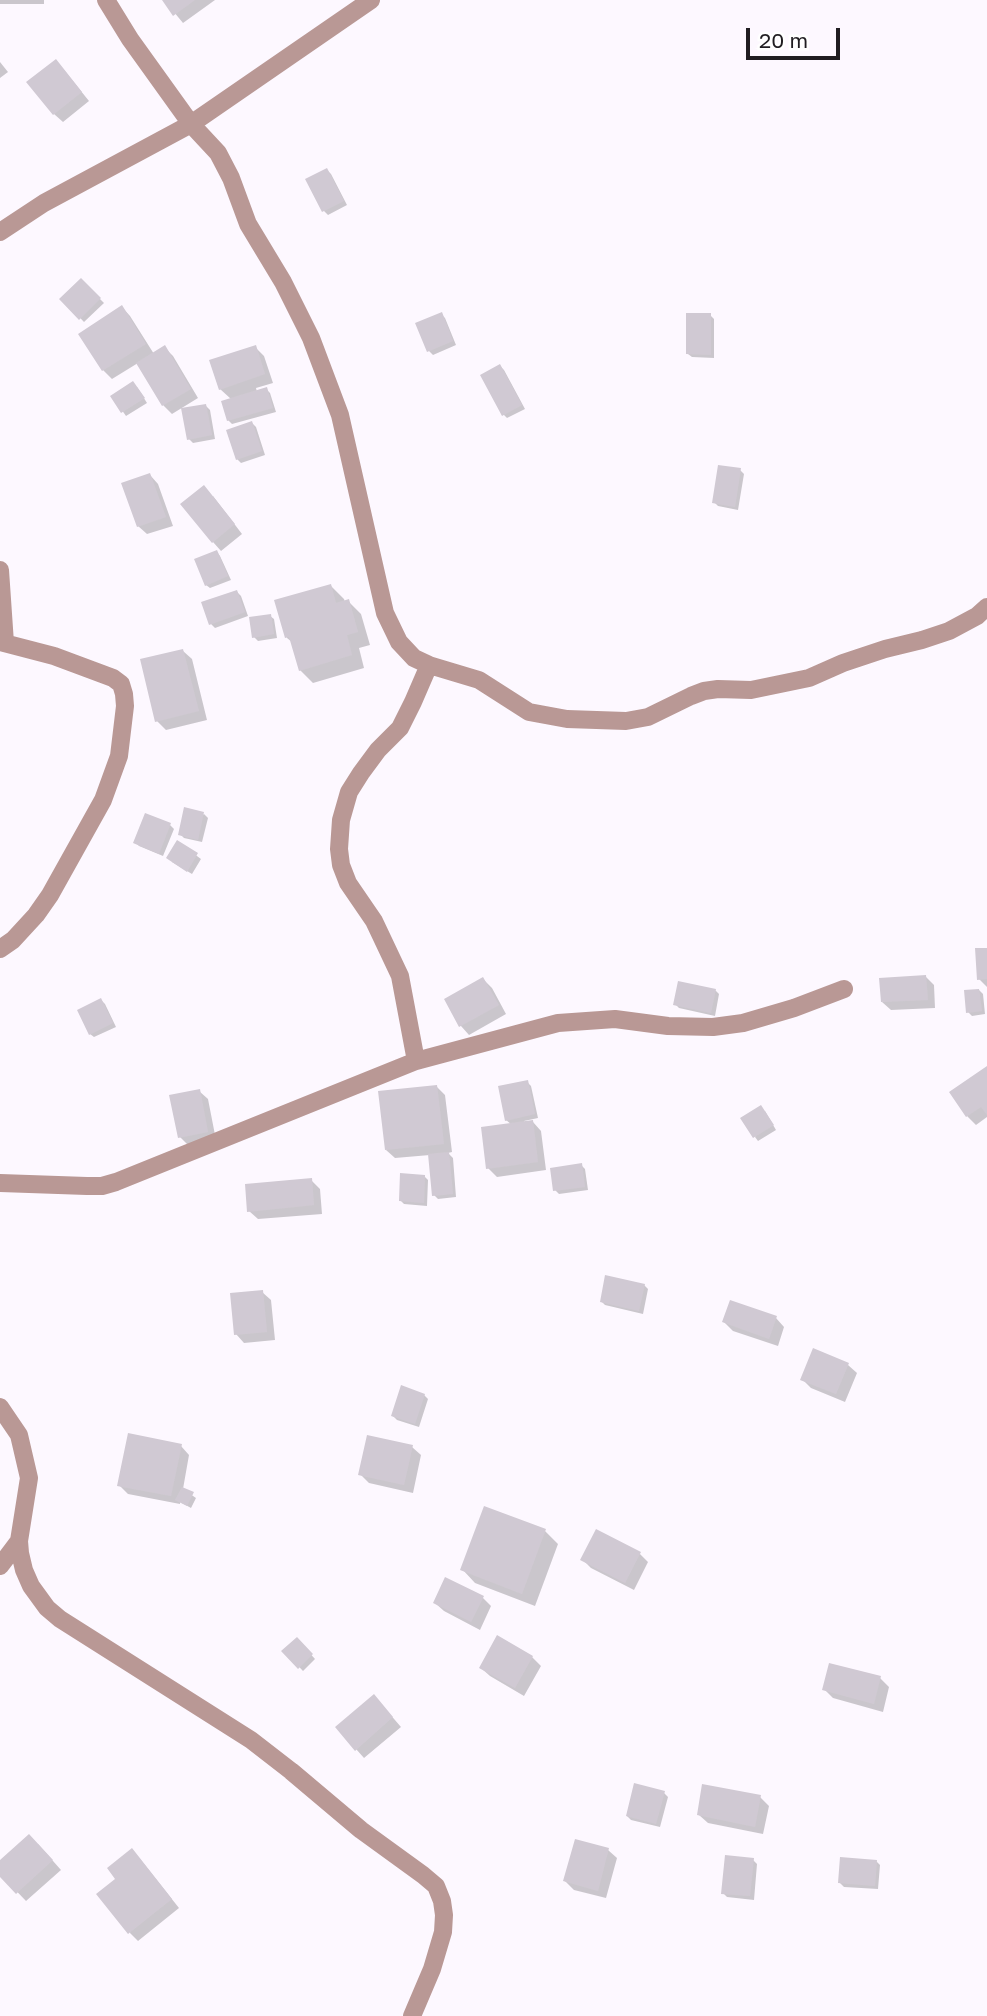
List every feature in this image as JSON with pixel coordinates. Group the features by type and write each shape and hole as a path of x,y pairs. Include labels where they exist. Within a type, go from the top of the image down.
{"street":[{"path":"106,0 130,39 191,124 218,153 232,178 248,224 283,282 311,338 340,415 385,613 399,642 414,658 479,680 529,712 567,719 626,721 648,717 704,691 751,690 809,678 843,663 949,631 987,607"},
{"path":"0,232 44,203 191,124 370,0"},
{"path":"0,570 3,643 54,656 113,678 121,684 125,706 119,756 103,800 50,895 13,940 0,949"},
{"path":"416,1061 400,976 374,921 348,883 341,865 339,849 341,820 349,792 372,758 400,728 429,665"},
{"path":"0,1183 102,1186 116,1182 416,1061 558,1023 615,1019 668,1026 713,1027 743,1023 844,989"},
{"path":"0,1407 19,1435 26,1460 29,1478 19,1541 24,1570 38,1598 54,1614 251,1741 292,1771 361,1830 434,1884 442,1901 443,1932 432,1969 412,2016"},
{"path":"0,1566 19,1541"}],"building":[{"path":"162,0 195,0 173,16"},
{"path":"56,59 82,92 53,115 26,82"},
{"path":"327,168 344,201 322,212 305,179"},
{"path":"81,278 101,298 79,320 59,299"},
{"path":"122,305 146,344 102,371 78,334"},
{"path":"442,312 453,341 427,352 415,323"},
{"path":"686,313 711,313 711,355 686,354"},
{"path":"165,345 191,389 162,406 136,363"},
{"path":"256,345 265,374 219,390 209,360"},
{"path":"500,364 522,405 502,416 480,375"},
{"path":"133,381 145,398 121,413 110,396"},
{"path":"267,387 273,408 227,421 221,401"},
{"path":"206,404 212,435 187,440 181,408"},
{"path":"252,421 262,451 236,460 226,430"},
{"path":"718,465 741,468 735,507 712,503"},
{"path":"150,473 166,517 137,527 121,483"},
{"path":"204,485 235,524 212,543 180,504"},
{"path":"217,550 228,576 205,586 194,559"},
{"path":"331,584 336,603 349,599 358,632 347,635 352,655 299,671 289,637 285,638 274,600"},
{"path":"237,590 245,612 209,625 201,602"},
{"path":"271,614 274,634 252,638 249,617"},
{"path":"183,649 199,711 155,722 140,659"},
{"path":"184,807 204,812 198,840 178,835"},
{"path":"145,813 171,823 159,854 133,843"},
{"path":"177,840 198,853 187,872 166,858"},
{"path":"975,948 987,948 987,979 977,980"},
{"path":"926,975 928,1000 881,1002 879,978"},
{"path":"483,977 499,1005 459,1027 444,999"},
{"path":"678,981 716,989 711,1013 673,1005"},
{"path":"979,989 982,1011 966,1013 964,990"},
{"path":"101,998 113,1023 89,1035 77,1010"},
{"path":"987,1066 987,1115 981,1107 966,1117 949,1092"},
{"path":"528,1080 535,1114 505,1121 498,1086"},
{"path":"437,1085 444,1144 385,1150 378,1091"},
{"path":"200,1089 208,1132 178,1138 169,1095"},
{"path":"761,1105 774,1125 753,1138 740,1118"},
{"path":"533,1120 538,1162 486,1169 481,1127"},
{"path":"449,1152 453,1194 432,1196 428,1154"},
{"path":"582,1163 585,1187 553,1191 550,1168"},
{"path":"400,1173 425,1175 424,1203 399,1201"},
{"path":"312,1178 314,1205 247,1212 245,1184"},
{"path":"605,1275 645,1284 639,1311 600,1302"},
{"path":"263,1290 267,1332 234,1335 230,1293"},
{"path":"730,1300 777,1316 769,1339 722,1322"},
{"path":"813,1348 849,1363 836,1394 800,1380"},
{"path":"401,1385 425,1394 415,1424 391,1416"},
{"path":"128,1433 182,1444 171,1496 117,1486"},
{"path":"367,1435 413,1445 404,1485 358,1475"},
{"path":"182,1487 194,1492 187,1506 175,1500"},
{"path":"484,1506 546,1529 522,1594 460,1570"},
{"path":"596,1529 641,1552 625,1583 580,1560"},
{"path":"445,1577 484,1596 471,1622 433,1603"},
{"path":"497,1635 533,1656 515,1688 479,1668"},
{"path":"297,1637 313,1654 298,1669 281,1651"},
{"path":"829,1663 881,1676 874,1704 822,1690"},
{"path":"374,1694 393,1717 355,1751 335,1727"},
{"path":"634,1783 665,1791 656,1824 626,1816"},
{"path":"702,1784 761,1795 755,1827 697,1815"},
{"path":"29,1834 53,1860 16,1894 0,1877 0,1860"},
{"path":"575,1839 609,1848 598,1891 563,1881"},
{"path":"132,1848 172,1899 128,1934 96,1894 115,1879 107,1868"},
{"path":"725,1855 754,1858 750,1896 721,1894"},
{"path":"840,1857 877,1860 875,1886 838,1883"}]}
